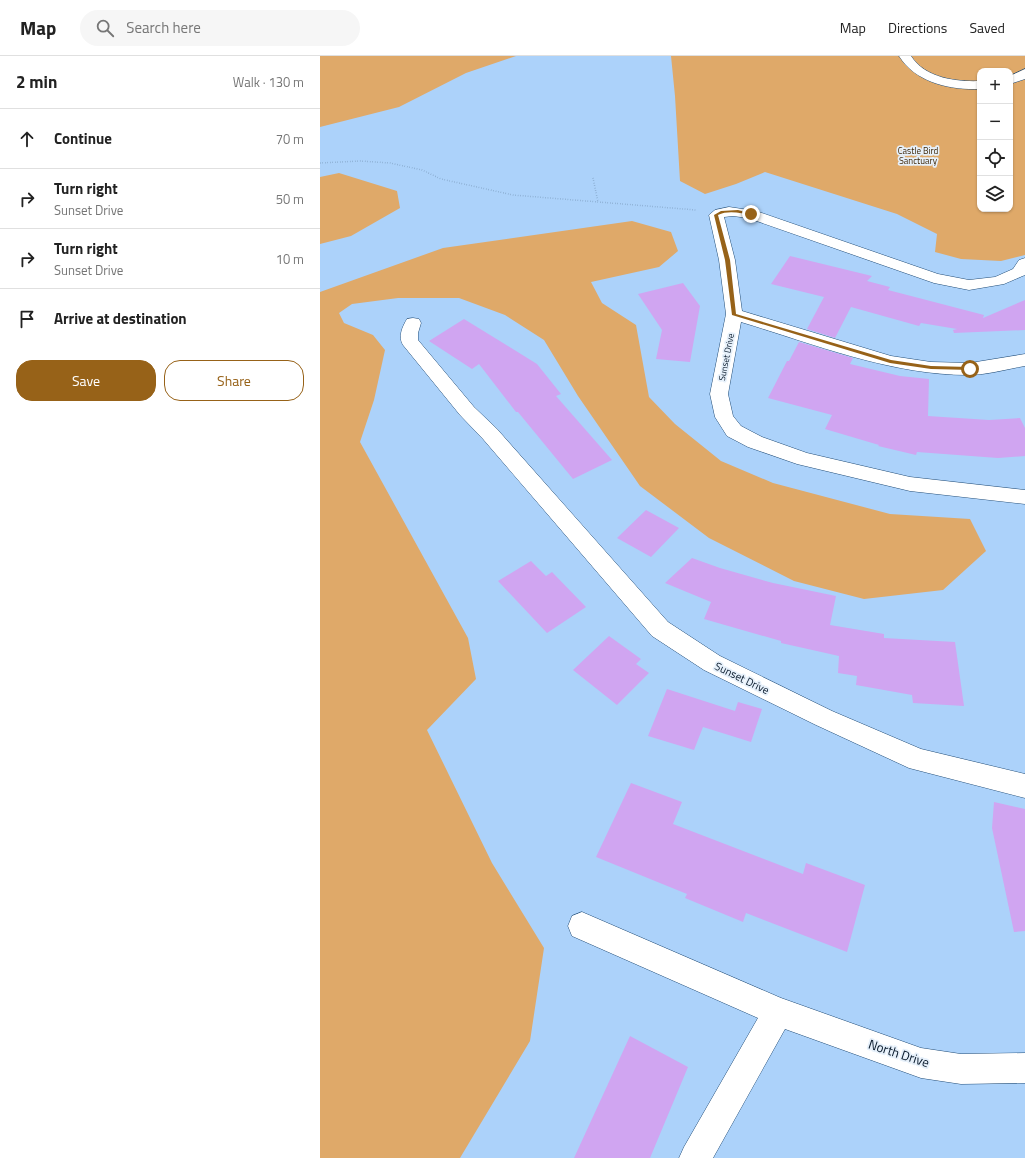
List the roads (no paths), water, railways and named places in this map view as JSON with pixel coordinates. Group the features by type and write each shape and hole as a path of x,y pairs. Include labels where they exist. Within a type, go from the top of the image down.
{"street":[{"path":"905,56 915,68 926,75 951,83 977,85"},
{"path":"1013,79 1018,78 1025,73"},
{"name":"Sunset Drive","path":"1025,263 1019,272 998,281 969,285 934,278 751,214 738,211 721,212 716,215 727,260 734,314 719,394 724,417 734,431 755,442 804,459 910,484 1025,497"},
{"path":"734,314 890,361 931,368 970,369 1025,360"},
{"name":"Sunset Drive","path":"413,323 409,333 410,341 467,411 490,434 660,629 712,663 824,718 918,760 1025,786"},
{"name":"North Drive","path":"582,926 778,1012 921,1062 961,1070 1025,1068"},
{"path":"695,1158 778,1012"}],"park label":[{"name":"Castle Bird Sanctuary","path":"918,156"}]}
